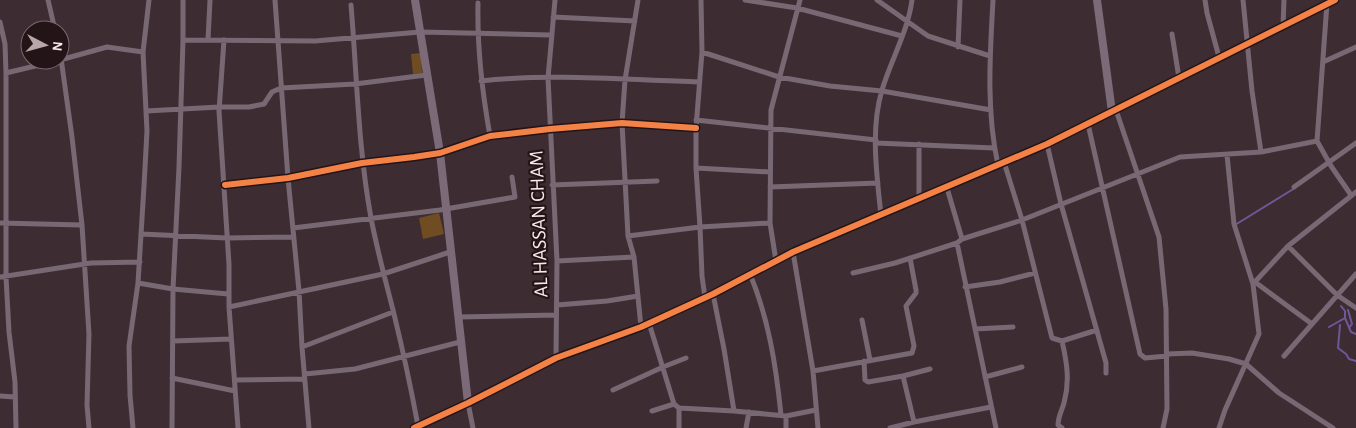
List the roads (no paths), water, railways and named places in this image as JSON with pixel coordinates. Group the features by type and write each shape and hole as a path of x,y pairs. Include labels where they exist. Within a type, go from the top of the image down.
{"street":[{"path":"48,0 53,20"},
{"path":"133,428 129,346 138,283 142,234 146,149 143,52 149,0"},
{"path":"172,428 173,289 183,0"},
{"path":"208,40 210,0"},
{"path":"275,0 309,428"},
{"path":"416,0 426,75 440,153 460,342 473,428"},
{"name":"AL HASSAN CHAM","path":"555,0 550,35 548,78 556,261 556,358"},
{"path":"638,0 625,80 622,124 628,236 634,257 641,327"},
{"path":"701,0 702,52 696,120 696,168 702,276 724,348 734,411"},
{"path":"745,0 798,8 902,36"},
{"path":"776,261 770,223 771,110 800,0"},
{"path":"877,0 928,36 990,56"},
{"path":"881,216 875,126 882,91 908,23 912,0"},
{"path":"958,47 960,0"},
{"path":"992,0 990,56 994,148 1022,220 1052,338 1062,341 1097,330"},
{"path":"1097,0 1114,111 1138,173 1159,237 1166,309 1167,355 1168,408 1163,428"},
{"path":"1205,0 1219,57"},
{"path":"1242,0 1261,152"},
{"path":"1283,26 1284,0"},
{"path":"351,5 362,163 371,218 404,358 416,427 556,358 641,327 709,296 793,252 1048,144 1248,44 1327,2 1336,0"},
{"path":"478,2 477,33 480,81 490,136"},
{"path":"1254,283 1288,246 1354,193 1329,163 1317,141 1327,2"},
{"path":"553,17 635,21"},
{"path":"0,22 5,44 6,73 3,86 3,277 15,382 16,428"},
{"path":"183,40 315,41 420,32 550,35"},
{"path":"1172,34 1179,78"},
{"path":"224,40 219,107 225,185 228,294 238,428"},
{"path":"70,57 107,47 143,52"},
{"path":"1323,62 1356,47"},
{"path":"702,52 779,77 830,86 882,91 991,110"},
{"path":"6,73 20,70"},
{"path":"62,70 82,224 89,334 87,405 89,428"},
{"path":"146,111 249,107 264,104 272,92 281,88 355,84 426,75"},
{"path":"480,81 508,78 548,78 699,82"},
{"path":"696,120 876,142 994,148"},
{"path":"225,185 288,178 362,163 440,153 490,136 550,129 622,124 696,128"},
{"path":"1088,124 1140,354 1145,358 1192,353 1229,359 1246,364 1279,393 1331,428"},
{"path":"853,273 910,258 1022,220 1180,157 1261,152 1317,141"},
{"path":"1294,187 1356,143"},
{"path":"919,144 919,199"},
{"path":"1048,144 1061,204 1106,363 1106,373"},
{"path":"1219,428 1225,410 1259,334 1254,283 1234,224 1227,155"},
{"path":"696,168 770,172"},
{"path":"293,228 440,210 515,197 512,177"},
{"path":"552,185 657,181"},
{"path":"770,187 878,183"},
{"path":"947,188 962,239"},
{"path":"3,223 82,224"},
{"path":"628,236 700,227 770,223"},
{"path":"142,234 176,234 227,238 294,237"},
{"path":"956,243 996,428"},
{"path":"1288,246 1337,296 1356,308"},
{"path":"229,307 383,274 450,252"},
{"path":"793,252 813,371 818,428"},
{"path":"556,261 634,257"},
{"path":"813,371 912,353 914,346 906,306 916,293 916,290 910,258"},
{"path":"3,277 84,265 140,262"},
{"path":"965,287 1000,282 1035,273"},
{"path":"750,274 768,327 776,362 786,428"},
{"path":"1284,356 1356,274"},
{"path":"138,283 173,289 228,294"},
{"path":"1254,283 1312,324"},
{"path":"557,305 607,301 638,296"},
{"path":"302,347 393,312"},
{"path":"458,317 556,315"},
{"path":"862,320 870,360"},
{"path":"649,323 674,404 679,408 783,416 816,410"},
{"path":"975,329 1013,327"},
{"path":"173,341 231,339"},
{"path":"1062,341 1069,378 1058,422 1058,425 1062,428"},
{"path":"235,380 305,376 355,369 404,358 460,342"},
{"path":"613,390 686,358"},
{"path":"864,362 866,382 930,369"},
{"path":"984,377 1022,367"},
{"path":"903,376 914,422"},
{"path":"172,378 235,391"},
{"path":"0,396 15,397"},
{"path":"652,410 674,404"},
{"path":"890,428 991,407"},
{"path":"679,408 679,428"},
{"path":"746,428 749,412"}],"waterway":[{"path":"1235,225 1295,188"},
{"path":"1341,306 1345,311 1345,318 1351,332 1356,334"},
{"path":"1348,310 1352,324 1349,328"},
{"path":"1329,327 1345,318"},
{"path":"1340,325 1338,348 1349,359 1356,361"}]}
